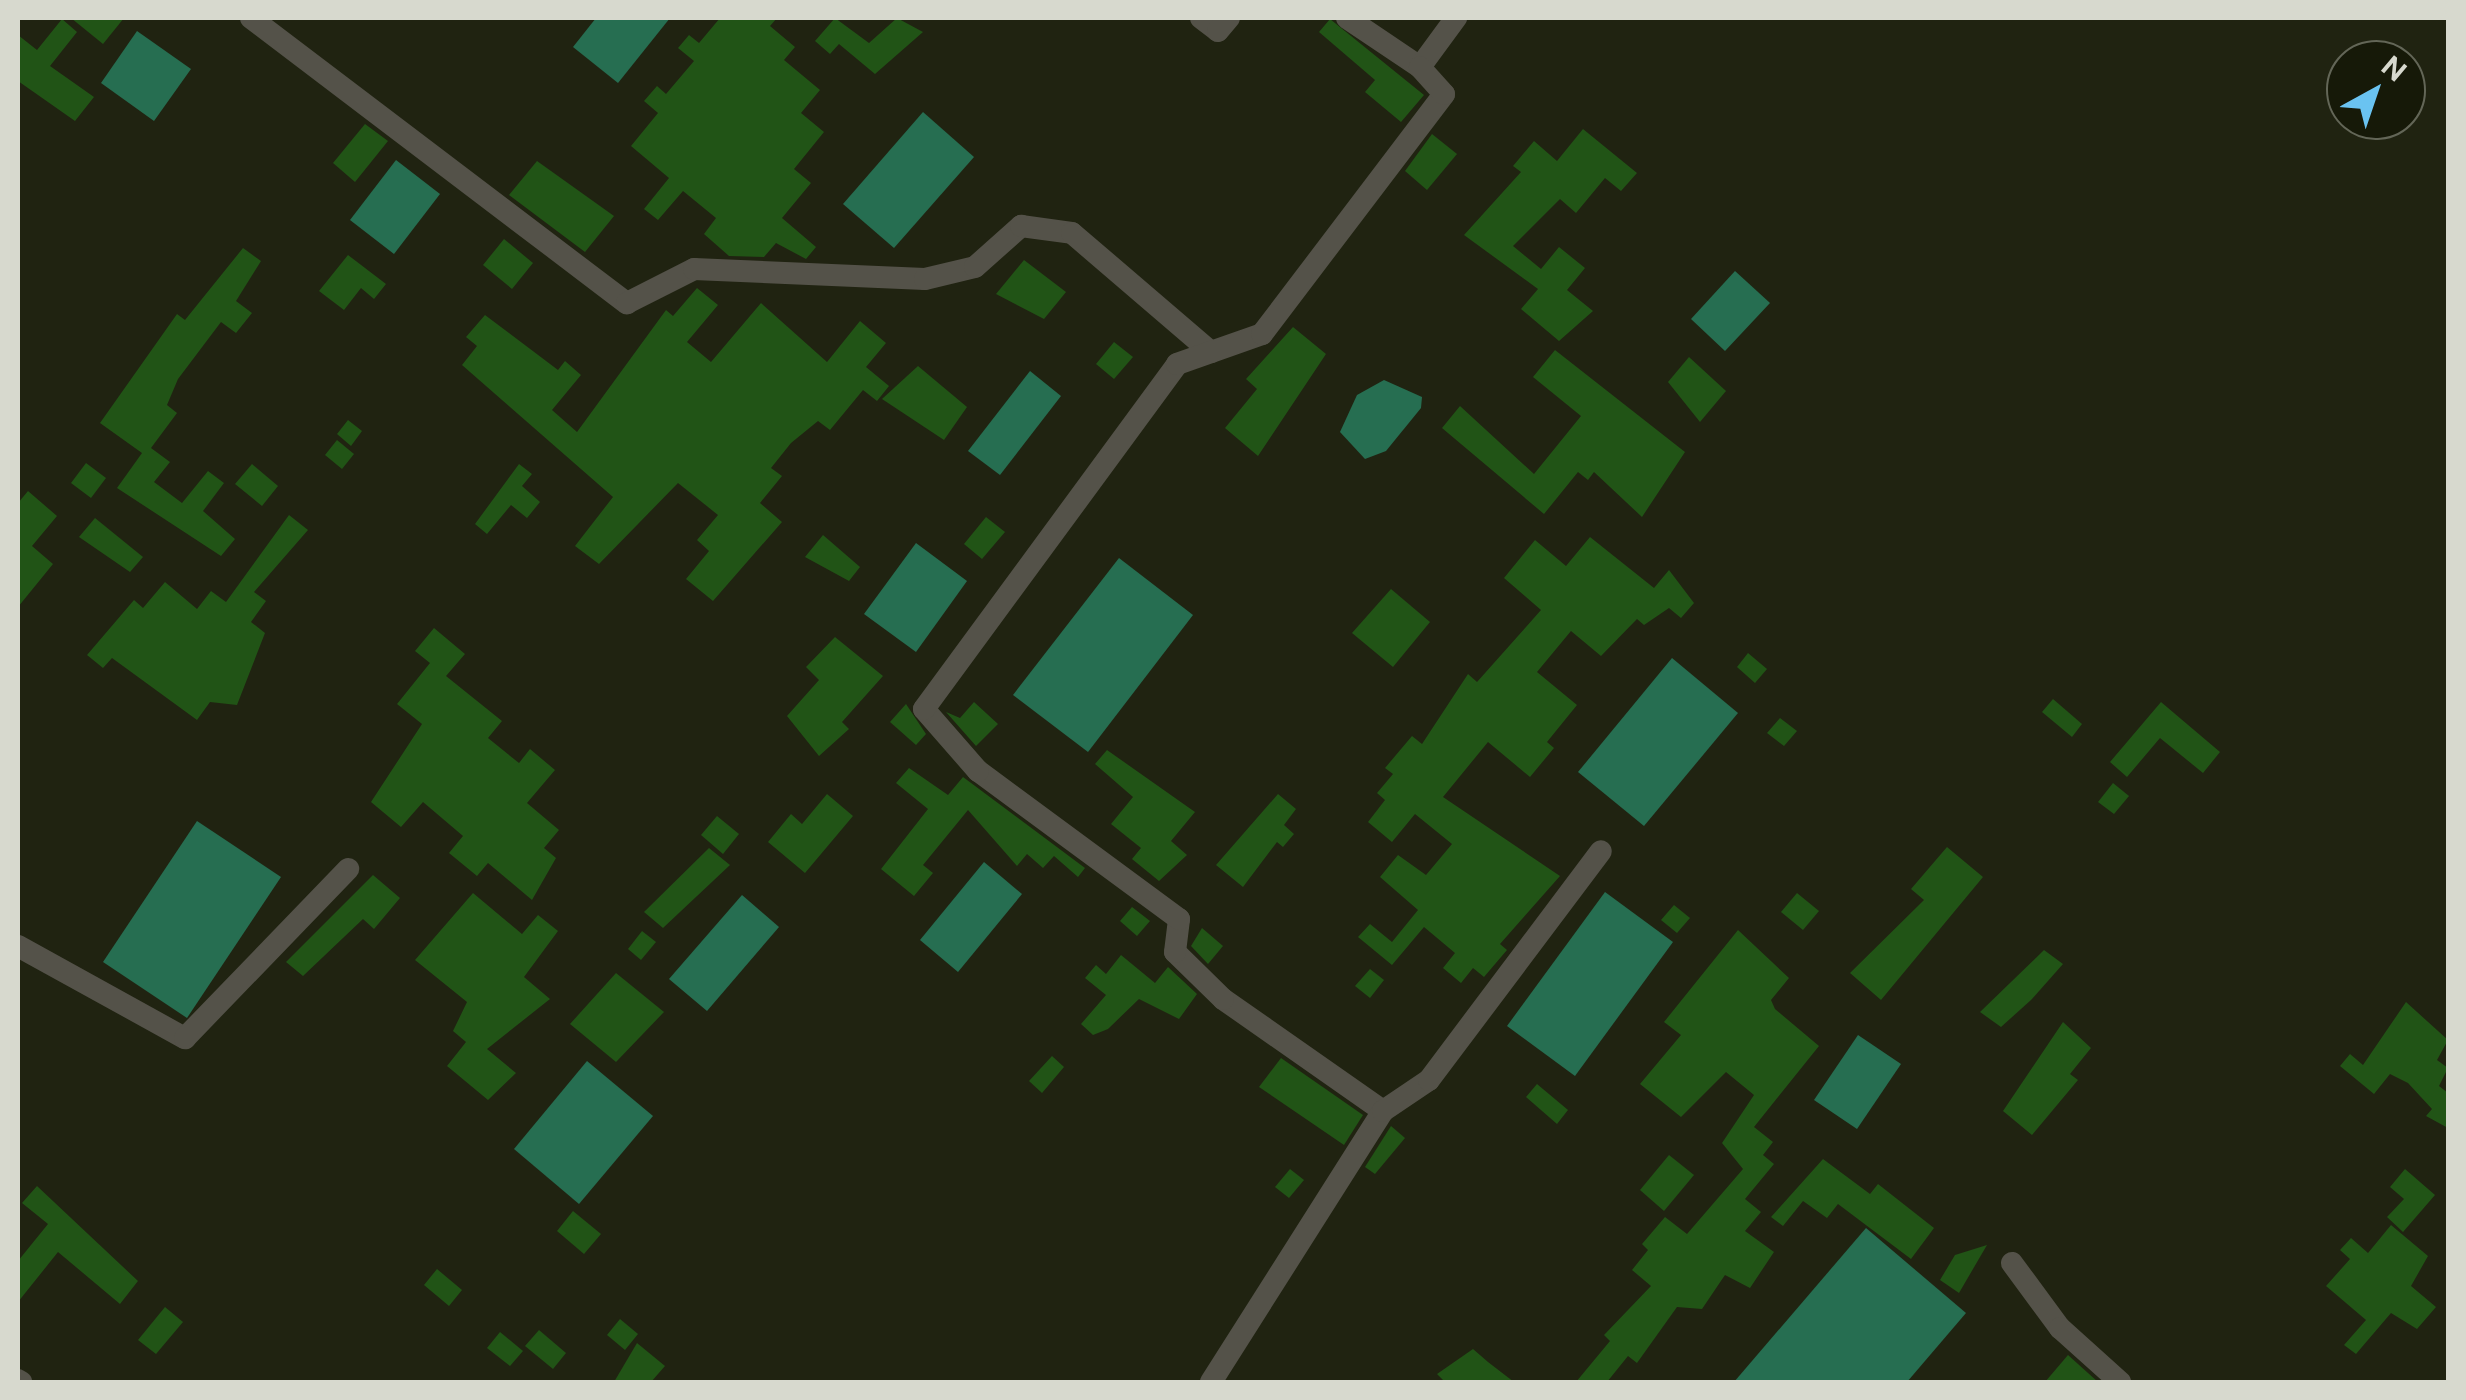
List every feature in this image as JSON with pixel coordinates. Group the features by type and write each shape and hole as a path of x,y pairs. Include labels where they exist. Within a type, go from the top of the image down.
{"street":[{"path":"251,18 627,303 694,269 924,279 975,266 1021,226 1072,233 1211,352"},
{"path":"1200,18 1218,31 1229,18"},
{"path":"1347,18 1420,67 1444,94 1262,334 1177,364 924,709 978,771 1179,919 1175,952 1224,999 1383,1111"},
{"path":"1420,67 1456,18"},
{"path":"1211,1382 1383,1111 1429,1080 1601,851"},
{"path":"18,946 186,1038 348,870"},
{"path":"2012,1263 2060,1328 2120,1382"}],"shaded area":[{"path":"596,18 670,18 618,83 573,47"},
{"path":"137,31 191,69 154,121 101,83"},
{"path":"923,112 974,157 894,248 843,204"},
{"path":"396,160 440,194 394,254 350,220"},
{"path":"1735,271 1770,303 1725,351 1691,319"},
{"path":"1030,371 1061,396 1000,475 968,451"},
{"path":"1384,380 1422,397 1421,408 1386,451 1365,459 1340,432 1357,395"},
{"path":"916,543 967,581 916,652 864,614"},
{"path":"1119,558 1193,615 1088,752 1013,695"},
{"path":"1672,658 1738,713 1644,826 1578,772"},
{"path":"197,821 281,877 187,1018 103,962"},
{"path":"984,862 1022,894 958,972 920,940"},
{"path":"1605,892 1673,942 1575,1076 1507,1026"},
{"path":"742,895 779,927 707,1011 669,979"},
{"path":"1858,1035 1901,1064 1857,1129 1814,1100"},
{"path":"587,1061 653,1116 579,1204 514,1149"},
{"path":"1866,1228 1966,1313 1907,1382 1734,1382"}],"building":[{"path":"71,18 124,18 103,44"},
{"path":"720,18 777,18 770,26 795,47 784,60 820,90 801,113 824,132 794,169 811,183 782,218 816,247 806,259 776,243 764,257 729,256 704,234 716,218 683,191 658,220 644,209 669,178 631,146 658,113 644,101 657,86 666,94 694,61 678,48 689,35 699,43"},
{"path":"835,18 869,43 897,18 923,32 875,74 839,44 830,54 815,41"},
{"path":"62,19 77,32 50,66 94,97 75,121 18,81 18,35 37,50"},
{"path":"1330,19 1424,95 1401,122 1365,92 1375,80 1319,32"},
{"path":"365,124 388,141 355,182 333,163"},
{"path":"1583,129 1637,173 1621,191 1605,178 1576,213 1560,199 1513,246 1541,269 1559,247 1585,268 1567,290 1593,311 1559,341 1521,309 1538,289 1464,235 1521,172 1513,166 1534,141 1557,161"},
{"path":"1432,134 1457,154 1427,190 1405,171"},
{"path":"537,161 614,216 585,252 509,195"},
{"path":"504,239 533,263 512,289 483,265"},
{"path":"243,248 261,261 236,301 252,313 236,333 221,322 178,379 167,405 177,413 151,448 170,462 154,482 182,503 208,471 224,483 203,511 235,539 221,556 117,488 142,453 100,423 177,314 185,320"},
{"path":"348,255 386,284 374,299 361,288 344,310 319,291"},
{"path":"1024,260 1066,292 1044,319 996,294"},
{"path":"697,288 718,305 687,342 711,362 761,303 827,362 860,321 886,343 866,367 889,386 877,401 863,390 830,430 818,421 791,443 771,468 782,476 760,503 782,522 713,601 686,579 709,551 697,540 718,515 678,483 599,564 575,546 613,497 462,365 477,346 466,337 485,315 558,370 565,361 581,375 552,410 577,432 666,310 673,316"},
{"path":"1293,327 1326,354 1258,456 1225,428 1257,389 1246,379"},
{"path":"1114,342 1133,357 1114,379 1096,364"},
{"path":"1555,350 1685,452 1642,517 1594,472 1588,480 1578,472 1544,514 1442,428 1460,406 1534,474 1581,416 1533,377"},
{"path":"1689,357 1726,391 1700,422 1668,382"},
{"path":"918,366 967,407 944,440 882,399"},
{"path":"348,420 362,431 351,446 337,434"},
{"path":"337,440 354,454 342,469 325,455"},
{"path":"86,463 106,478 91,498 71,483"},
{"path":"252,464 278,486 262,506 235,484"},
{"path":"519,464 532,474 522,486 540,502 527,518 511,505 487,534 475,524"},
{"path":"28,491 57,516 32,546 53,564 18,607 18,503"},
{"path":"289,515 308,530 254,592 266,601 251,622 265,633 237,705 210,702 197,720 112,658 103,668 87,655 134,600 143,608 165,582 197,609 211,591 226,602"},
{"path":"986,517 1005,532 982,559 964,544"},
{"path":"95,518 143,557 130,572 79,537"},
{"path":"823,535 860,567 849,581 805,557"},
{"path":"1590,537 1654,588 1669,570 1694,603 1681,618 1669,608 1644,625 1637,619 1601,656 1571,631 1537,672 1577,705 1547,742 1554,748 1530,777 1488,742 1443,797 1560,876 1500,944 1507,950 1484,977 1473,968 1461,983 1443,968 1455,953 1424,927 1392,965 1358,937 1370,924 1392,942 1418,910 1380,877 1398,855 1426,875 1452,844 1415,814 1392,842 1368,822 1385,800 1377,793 1393,774 1385,768 1412,736 1422,744 1468,674 1477,682 1541,610 1504,578 1535,540 1566,566"},
{"path":"1391,589 1430,622 1393,667 1352,633"},
{"path":"434,628 465,654 446,676 502,721 488,738 519,763 530,749 555,770 527,803 559,830 544,848 556,858 532,900 488,863 477,876 449,853 463,836 423,802 401,827 371,802 422,724 397,704 430,663 415,651"},
{"path":"835,637 883,676 842,722 849,729 819,756 787,716 819,680 806,667"},
{"path":"1748,653 1767,669 1755,683 1737,667"},
{"path":"2053,699 2082,724 2072,737 2042,712"},
{"path":"974,702 998,724 976,746 946,712 960,718"},
{"path":"2161,702 2220,752 2203,773 2160,738 2127,777 2110,762"},
{"path":"906,704 926,734 916,745 890,722"},
{"path":"1780,718 1797,731 1784,746 1767,733"},
{"path":"1107,750 1195,812 1171,841 1187,855 1159,881 1132,859 1141,848 1111,824 1133,797 1095,764"},
{"path":"909,768 948,795 963,777 1085,868 1078,877 1054,856 1043,868 1027,854 1017,866 968,810 923,865 933,873 914,896 881,869 928,809 896,783"},
{"path":"2113,783 2129,796 2114,814 2098,802"},
{"path":"827,794 853,816 805,873 768,842 791,814 802,824"},
{"path":"1278,794 1296,809 1284,825 1294,834 1283,847 1277,842 1243,887 1216,865"},
{"path":"717,816 739,834 723,854 701,835"},
{"path":"1947,847 1983,877 1881,1000 1850,973 1924,900 1911,889"},
{"path":"709,848 730,865 663,928 644,912"},
{"path":"373,875 400,898 374,929 363,919 303,976 286,962"},
{"path":"473,893 522,934 538,915 558,931 524,977 550,999 487,1049 516,1073 488,1100 447,1066 466,1042 453,1031 467,1002 415,960"},
{"path":"1797,893 1819,911 1803,930 1781,912"},
{"path":"1674,905 1690,918 1677,933 1661,920"},
{"path":"1132,907 1150,921 1137,936 1120,921"},
{"path":"1202,928 1223,946 1208,964 1191,946"},
{"path":"1738,930 1789,978 1771,1000 1775,1009 1819,1046 1754,1127 1773,1142 1763,1155 1774,1164 1745,1199 1761,1212 1745,1231 1774,1252 1750,1288 1725,1275 1702,1309 1677,1307 1637,1363 1628,1356 1607,1382 1576,1382 1610,1341 1604,1335 1651,1286 1632,1270 1648,1250 1642,1244 1665,1217 1687,1234 1743,1169 1722,1143 1754,1095 1726,1072 1681,1117 1640,1084 1681,1035 1664,1022"},
{"path":"642,931 656,942 641,960 628,949"},
{"path":"2044,950 2063,964 2031,1000 2001,1027 1980,1012"},
{"path":"1121,955 1155,983 1168,967 1197,994 1179,1019 1139,999 1108,1029 1093,1035 1081,1024 1106,995 1085,978 1096,965 1106,974"},
{"path":"1370,969 1384,980 1370,998 1355,986"},
{"path":"616,973 664,1012 616,1062 570,1024"},
{"path":"2406,1002 2448,1040 2437,1060 2448,1068 2439,1086 2448,1093 2448,1128 2426,1116 2432,1109 2408,1083 2390,1074 2374,1094 2340,1066 2350,1054 2363,1065"},
{"path":"2063,1022 2091,1048 2070,1074 2078,1080 2032,1135 2003,1111"},
{"path":"1052,1056 1064,1067 1042,1093 1029,1081"},
{"path":"1281,1058 1363,1115 1344,1145 1259,1087"},
{"path":"1537,1084 1568,1110 1557,1124 1526,1097"},
{"path":"1391,1126 1405,1138 1375,1174 1365,1167"},
{"path":"1669,1155 1694,1175 1664,1211 1640,1190"},
{"path":"1823,1159 1870,1194 1878,1184 1934,1228 1911,1259 1838,1204 1827,1218 1803,1201 1783,1226 1771,1217"},
{"path":"1290,1169 1304,1180 1289,1198 1275,1187"},
{"path":"2405,1169 2435,1195 2403,1232 2387,1217 2404,1199 2390,1187"},
{"path":"37,1186 138,1281 120,1304 58,1252 18,1302 18,1261 48,1224 22,1203"},
{"path":"573,1211 601,1234 584,1254 557,1231"},
{"path":"2391,1225 2428,1256 2411,1286 2436,1307 2417,1329 2391,1313 2356,1354 2344,1345 2366,1320 2326,1286 2350,1259 2340,1250 2351,1238 2368,1253"},
{"path":"1987,1245 1959,1293 1940,1280 1955,1255"},
{"path":"437,1269 462,1290 449,1306 424,1285"},
{"path":"165,1307 183,1322 156,1354 138,1340"},
{"path":"620,1319 638,1334 625,1350 607,1335"},
{"path":"539,1330 566,1353 553,1369 525,1346"},
{"path":"500,1332 523,1351 510,1366 487,1348"},
{"path":"637,1343 665,1366 651,1382 614,1382"},
{"path":"1473,1349 1514,1382 1445,1382 1437,1374"},
{"path":"2068,1355 2098,1382 2045,1382"}]}
